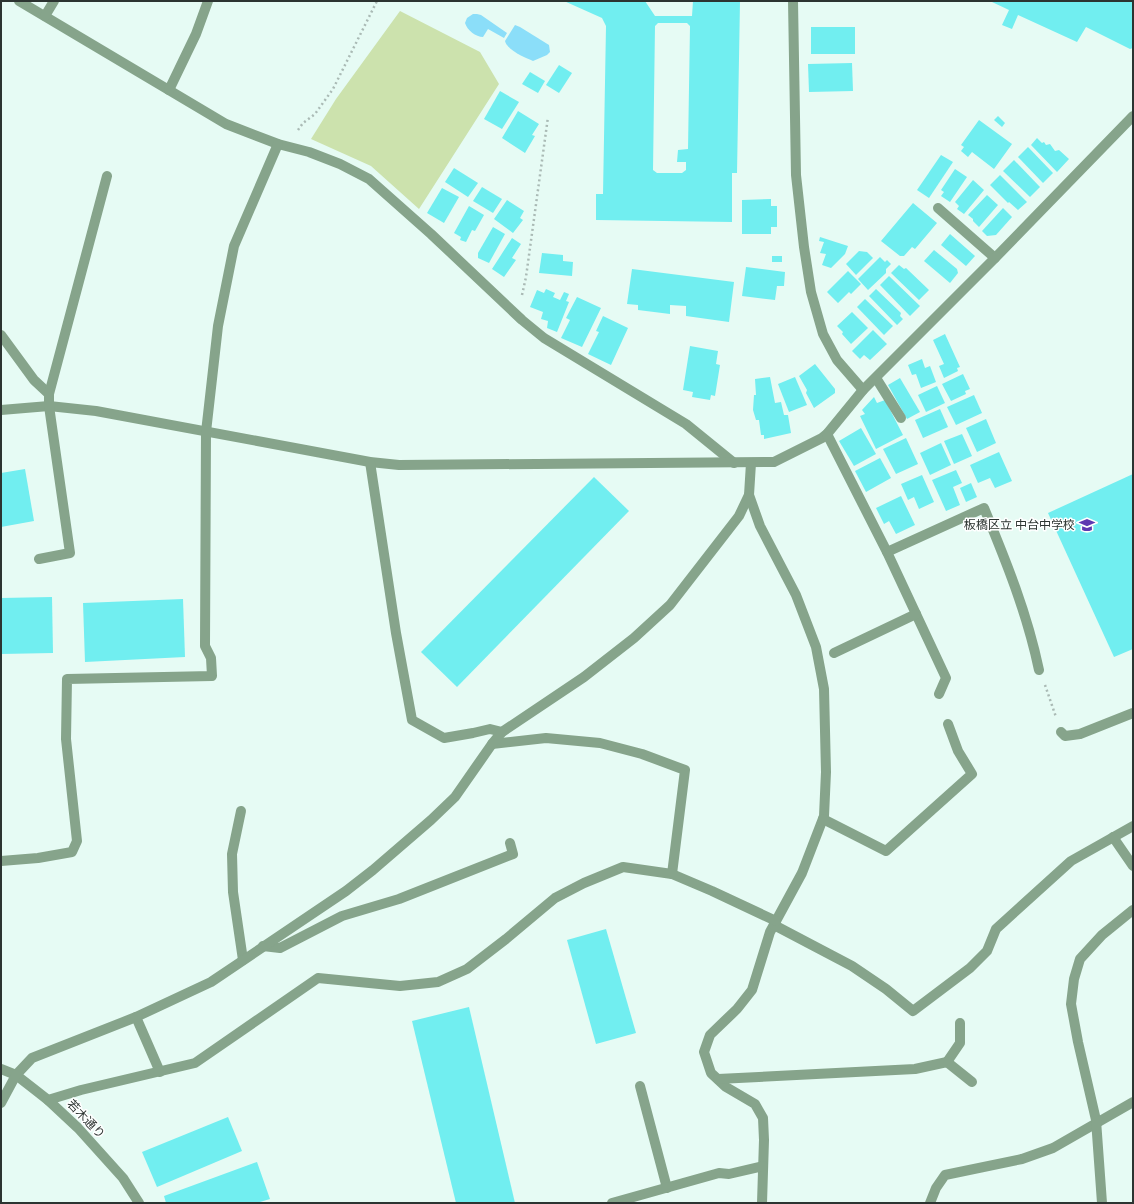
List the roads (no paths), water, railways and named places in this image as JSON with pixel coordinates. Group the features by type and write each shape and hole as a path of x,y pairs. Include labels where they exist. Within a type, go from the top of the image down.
{"street":[{"path":"19,1 226,124 278,144 309,152 340,164 369,179 544,338 686,424 734,463"},
{"path":"45,16 54,1"},
{"path":"169,90 196,34 208,1"},
{"path":"793,1 796,175 811,292 823,334 837,360 863,390"},
{"path":"1,410 49,406 96,411 370,462 399,465 774,462 822,438 827,434 863,390 995,258 1133,116"},
{"path":"1,861 38,858 72,852 78,841 66,739 67,680 212,676 211,658 205,646 206,432 218,326 234,246 278,144"},
{"path":"39,558 70,554 49,406 49,394 107,176"},
{"path":"938,208 995,258"},
{"path":"1,335 34,380 49,394"},
{"path":"876,378 901,418"},
{"path":"827,434 887,552 946,678 939,694"},
{"path":"370,462 396,633 412,720 444,738 490,729 502,732"},
{"path":"1,1102 16,1075 32,1058 136,1017 211,982 346,891 431,820 455,798 502,732 584,677 634,638 670,605 739,516 749,495 751,463"},
{"path":"749,495 760,526 796,595 821,658 824,689 826,772 823,818 802,873 770,932 752,990 737,1009 710,1035 704,1052 711,1073 726,1087 755,1104 763,1118 764,1140 762,1203"},
{"path":"887,552 984,508 1018,594 1033,640 1039,670"},
{"path":"834,653 916,614"},
{"path":"1061,732 1065,736 1080,734 1133,713"},
{"path":"823,818 886,851 972,774 958,751 948,724"},
{"path":"492,744 546,738 600,743 642,754 685,770 672,874"},
{"path":"241,811 232,854 233,892 243,960"},
{"path":"48,1100 81,1090 195,1063 318,978 400,986 438,982 467,969 555,898 584,883 623,867 672,874 712,891 775,923 852,966 886,989 914,1011 970,968 987,951 996,929 1071,861 1133,826"},
{"path":"1113,837 1133,866"},
{"path":"263,946 280,948 342,916 399,899 513,854 510,843"},
{"path":"1102,1203 1096,1124 1071,1004 1074,979 1080,959 1102,935 1133,910"},
{"path":"136,1017 160,1072"},
{"path":"718,1079 915,1069 947,1062 960,1043 960,1023"},
{"path":"947,1062 972,1082"},
{"name":"若木通り","path":"1,1069 16,1075 48,1100 78,1128 123,1178 139,1203"},
{"path":"640,1086 666,1188"},
{"path":"930,1203 936,1188 945,1175 1022,1159 1053,1148 1133,1102"},
{"path":"612,1203 719,1173 729,1174 763,1166"}],"water":[{"path":"473,14 481,15 507,33 504,38 488,29 483,37 472,33 465,23 467,18"},
{"path":"515,25 549,45 550,52 547,55 533,61 521,56 509,48 505,41"}],"place":[{"name":"板橋区立 中台中学校","path":"1087,525"}]}
